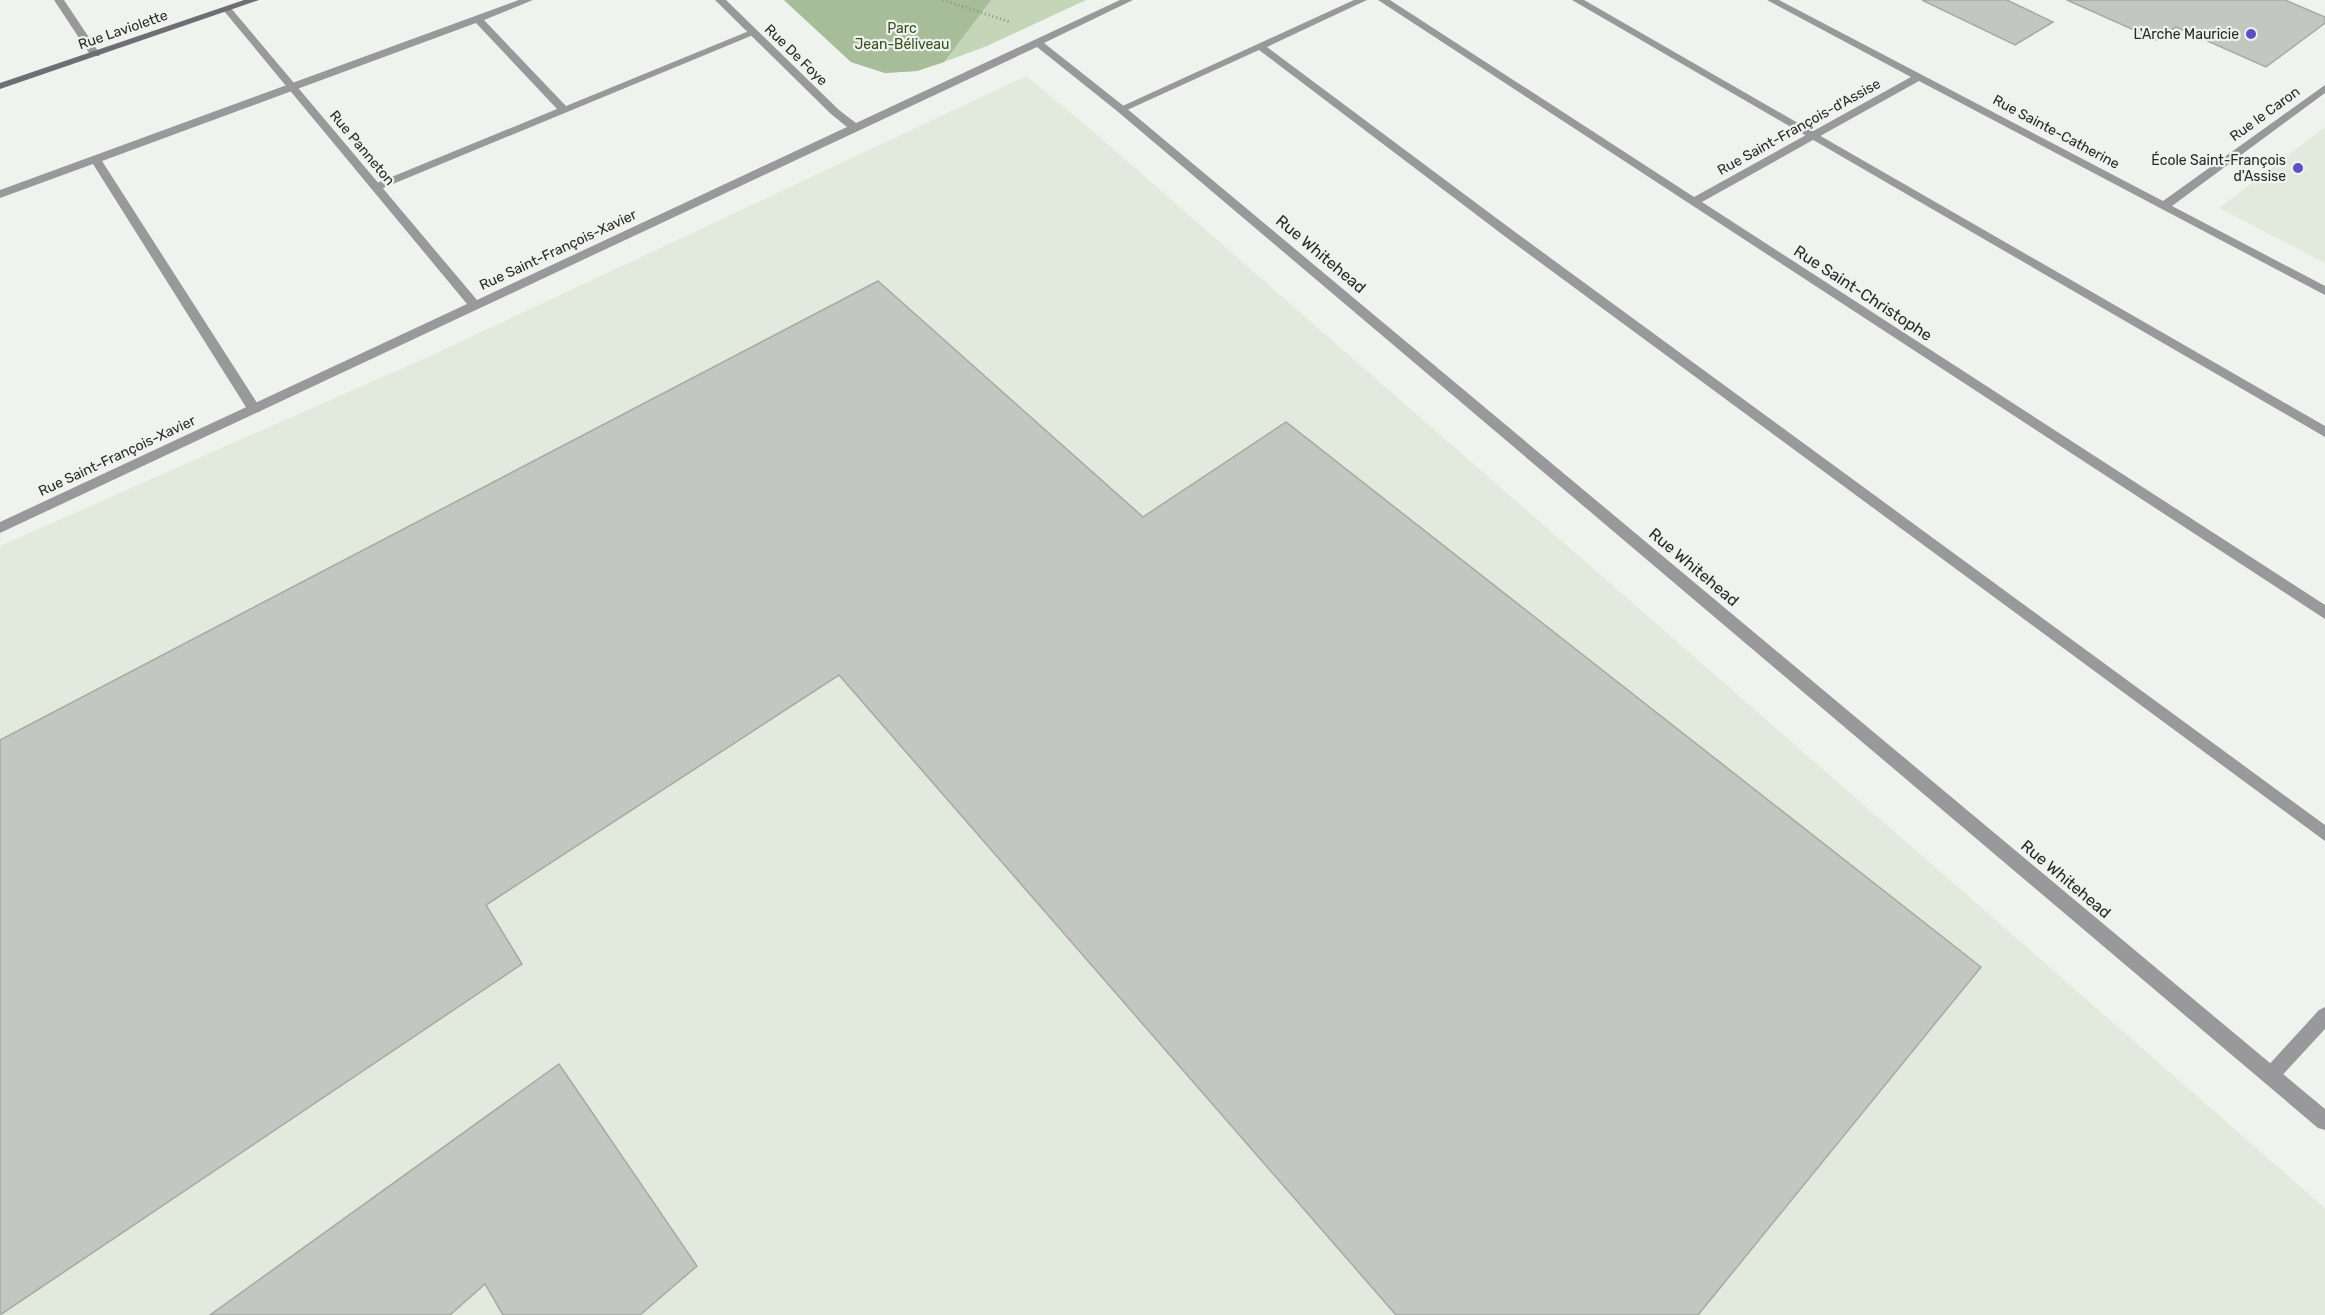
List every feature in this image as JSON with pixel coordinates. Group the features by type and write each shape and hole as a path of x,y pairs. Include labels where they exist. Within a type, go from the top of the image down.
{"main road":[{"name":"Rue Laviolette","path":"0,86 255,0"}],"street":[{"path":"59,0 95,54"},
{"path":"0,194 528,0"},
{"name":"Rue De Foye","path":"720,0 835,112 855,128"},
{"name":"Rue Saint-François-Xavier","path":"0,526 1128,0"},
{"path":"1121,109 1362,0"},
{"name":"Rue Saint-Christophe","path":"1383,0 2325,613"},
{"path":"1577,0 2325,432"},
{"name":"Rue Sainte-Catherine","path":"1772,0 2325,291"},
{"name":"Rue Panneton","path":"227,9 475,305"},
{"path":"477,18 564,110"},
{"path":"376,187 753,33"},
{"name":"Rue Whitehead","path":"1037,42 1121,109 2325,1121"},
{"path":"1260,46 1511,235 2325,834"},
{"name":"Rue Saint-François-d'Assise","path":"1694,202 1919,77"},
{"name":"Rue le Caron","path":"2164,207 2325,88"},
{"path":"94,159 254,409"},
{"path":"2271,1075 2325,1016"}],"path":[{"path":"943,0 1015,24"}],"shaded area":[{"path":"1026,76 1089,128 2325,1208 2325,1315 0,1315 0,546 439,352"},
{"name":"École Saint-François d'Assise","path":"2325,127 2325,263 2219,208"}],"green space":[{"name":"Parc Jean-Béliveau","path":"784,0 1086,0 987,46 944,62 917,71 885,73 851,62"},
{"name":"Parc Jean-Béliveau","path":"784,0 991,0 944,62 917,71 885,73 851,62"}],"building":[{"path":"1922,0 2007,0 2053,22 2015,45"},
{"name":"L'Arche Mauricie","path":"2067,0 2285,0 2325,17 2325,23 2266,67 2176,27 2156,40"},
{"path":"878,281 1143,517 1286,422 1981,967 1698,1315 1396,1315 839,675 486,905 522,964 0,1315 0,740"},
{"path":"559,1064 697,1266 640,1315 503,1315 485,1284 450,1315 210,1315"}],"place":[{"name":"L'Arche Mauricie","path":"2251,34"},
{"name":"École Saint-François d'Assise","path":"2298,168"}]}
